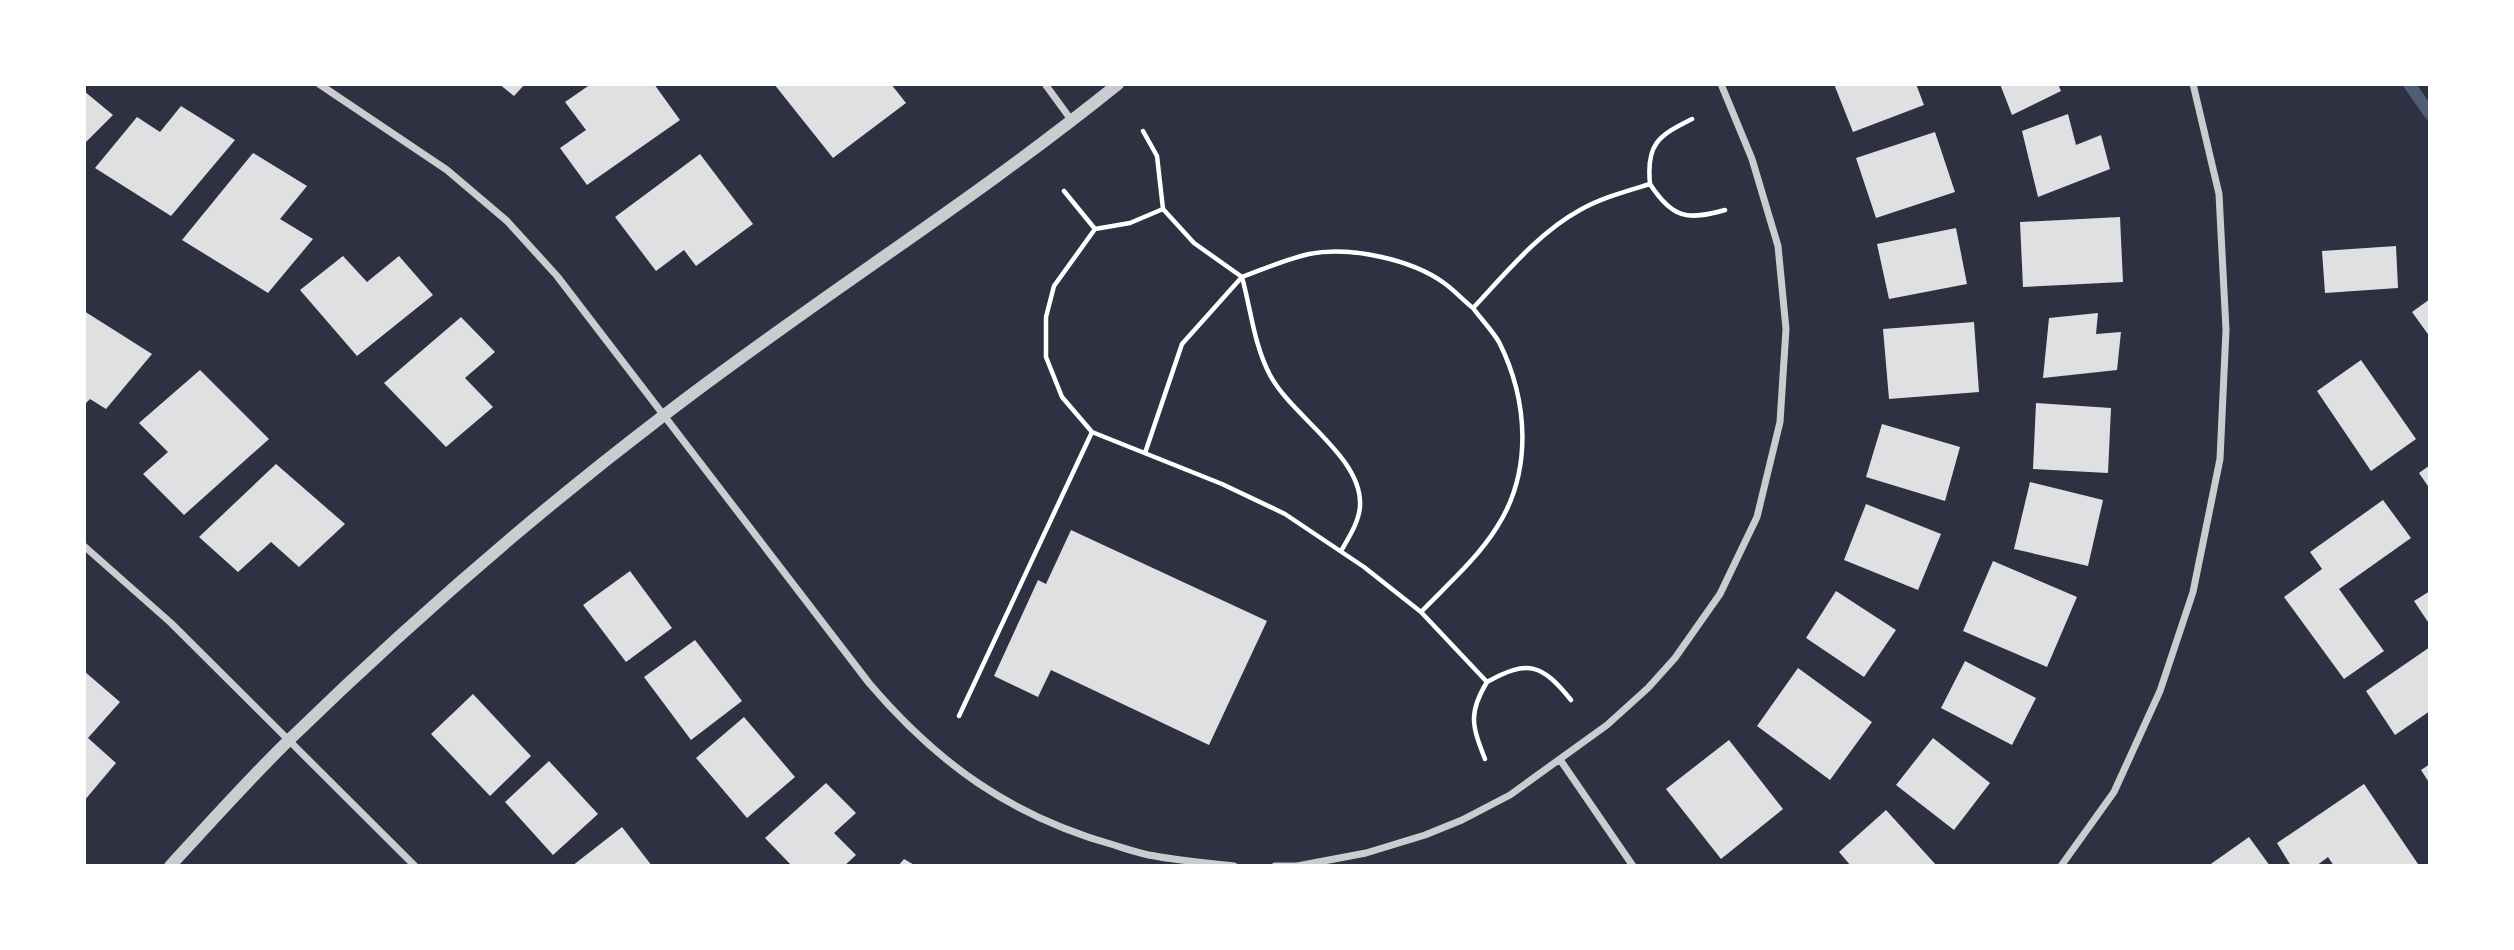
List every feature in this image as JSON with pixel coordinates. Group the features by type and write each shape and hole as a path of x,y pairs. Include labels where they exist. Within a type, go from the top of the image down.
{"street":[{"path":"319,84 447,170 508,221 557,276 869,683 902,722 948,761 1003,801 1071,833 1154,856 1234,866"},
{"path":"1045,84 1072,121"},
{"path":"170,866 288,741 468,576 663,415 1072,121 1118,84"},
{"path":"1275,866 1297,866 1366,853 1425,835 1462,820 1510,795 1607,725 1648,688 1675,658 1720,594 1757,517 1780,422 1786,329 1778,246 1752,159 1721,84"},
{"path":"2061,866 2114,792 2160,691 2193,592 2220,459 2226,330 2219,194 2193,84"},
{"path":"84,546 171,623 415,866"},
{"path":"1560,761 1633,866"}],"path":[{"path":"1692,119 1659,138 1649,161 1650,184 1662,202 1672,211 1685,216 1700,217 1725,210"},
{"path":"1143,131 1157,156 1163,209 1194,243 1242,277 1252,312 1257,344 1271,377 1300,415 1341,456 1356,482 1360,506 1355,527 1341,551"},
{"path":"1473,308 1529,250 1580,209 1650,184"},
{"path":"1064,191 1095,229"},
{"path":"1163,209 1130,223 1095,229 1054,286 1045,317 1045,357 1062,397 1092,432 1222,484 1285,514 1341,551 1421,612 1487,682"},
{"path":"1145,453 1182,344 1242,277 1310,254 1339,252 1374,255 1406,265 1442,282 1473,308 1497,339 1515,378 1522,410 1523,452 1512,495 1497,527 1469,562 1421,612"},
{"path":"959,716 1092,432"},
{"path":"1485,759 1475,734 1472,715 1476,699 1487,682 1508,670 1527,667 1547,673 1571,700"}],"building":[{"path":"499,84 525,84 514,96"},
{"path":"591,84 654,84 680,120 587,185 560,148 586,130 565,102"},
{"path":"774,84 891,84 906,103 833,158"},
{"path":"1834,84 1916,84 1924,105 1853,132"},
{"path":"2000,84 2058,84 2061,91 2012,115"},
{"path":"84,91 113,115 84,144"},
{"path":"181,106 235,140 171,216 95,168 137,117 160,132"},
{"path":"2068,114 2076,145 2101,135 2110,169 2038,197 2022,131"},
{"path":"1935,132 1955,192 1876,218 1856,158"},
{"path":"253,153 307,186 280,219 313,239 268,293 182,240"},
{"path":"700,154 753,224 696,266 684,250 656,271 615,217"},
{"path":"2120,217 2123,282 2023,287 2020,222"},
{"path":"1956,228 1967,284 1889,299 1877,244"},
{"path":"2396,246 2398,288 2325,293 2322,251"},
{"path":"343,256 367,282 399,256 433,295 357,356 300,290"},
{"path":"2430,299 2430,337 2412,312"},
{"path":"84,311 152,354 106,409 90,399 84,405"},
{"path":"2098,313 2096,334 2121,332 2117,370 2043,378 2049,318"},
{"path":"461,317 495,352 465,378 493,407 446,447 384,383"},
{"path":"1974,322 1979,392 1889,399 1883,329"},
{"path":"2361,360 2416,439 2371,471 2317,391"},
{"path":"200,370 269,439 184,515 143,474 168,452 139,423"},
{"path":"2036,403 2111,408 2108,473 2033,469"},
{"path":"1882,424 1960,447 1945,501 1866,477"},
{"path":"276,464 345,524 299,567 271,542 238,572 199,537"},
{"path":"2430,465 2430,489 2419,473"},
{"path":"2030,482 2103,500 2088,566 2014,549"},
{"path":"2383,500 2411,538 2339,589 2384,651 2344,679 2284,597 2322,569 2310,552"},
{"path":"1866,504 1941,534 1918,590 1844,560"},
{"path":"1071,530 1267,621 1209,745 1051,670 1038,697 994,676 1038,580 1046,584"},
{"path":"1993,561 2077,597 2047,667 1963,631"},
{"path":"630,571 672,628 626,662 583,605"},
{"path":"1836,591 1896,630 1864,677 1806,638"},
{"path":"2430,591 2430,625 2414,601"},
{"path":"695,640 742,701 691,740 644,677"},
{"path":"2430,647 2430,711 2395,735 2366,691"},
{"path":"1965,661 2036,698 2012,745 1941,708"},
{"path":"1798,668 1872,722 1830,780 1757,726"},
{"path":"84,671 120,702 88,738 116,763 84,801"},
{"path":"473,694 531,756 490,796 431,734"},
{"path":"744,717 795,777 747,818 696,758"},
{"path":"1933,738 1990,783 1954,830 1896,785"},
{"path":"1729,740 1783,809 1721,859 1666,789"},
{"path":"549,761 598,814 553,855 505,802"},
{"path":"2430,764 2430,784 2421,770"},
{"path":"826,783 856,813 834,833 856,855 844,866 792,866 765,838"},
{"path":"2364,784 2418,864 2334,866 2328,857 2316,866 2291,866 2277,843"},
{"path":"1886,810 1937,866 1851,866 1839,852"},
{"path":"622,827 652,866 572,866"},
{"path":"2249,837 2270,866 2208,866"},
{"path":"904,859 916,866 898,866"}],"waterway":[{"path":"2409,84 2430,114"}]}
